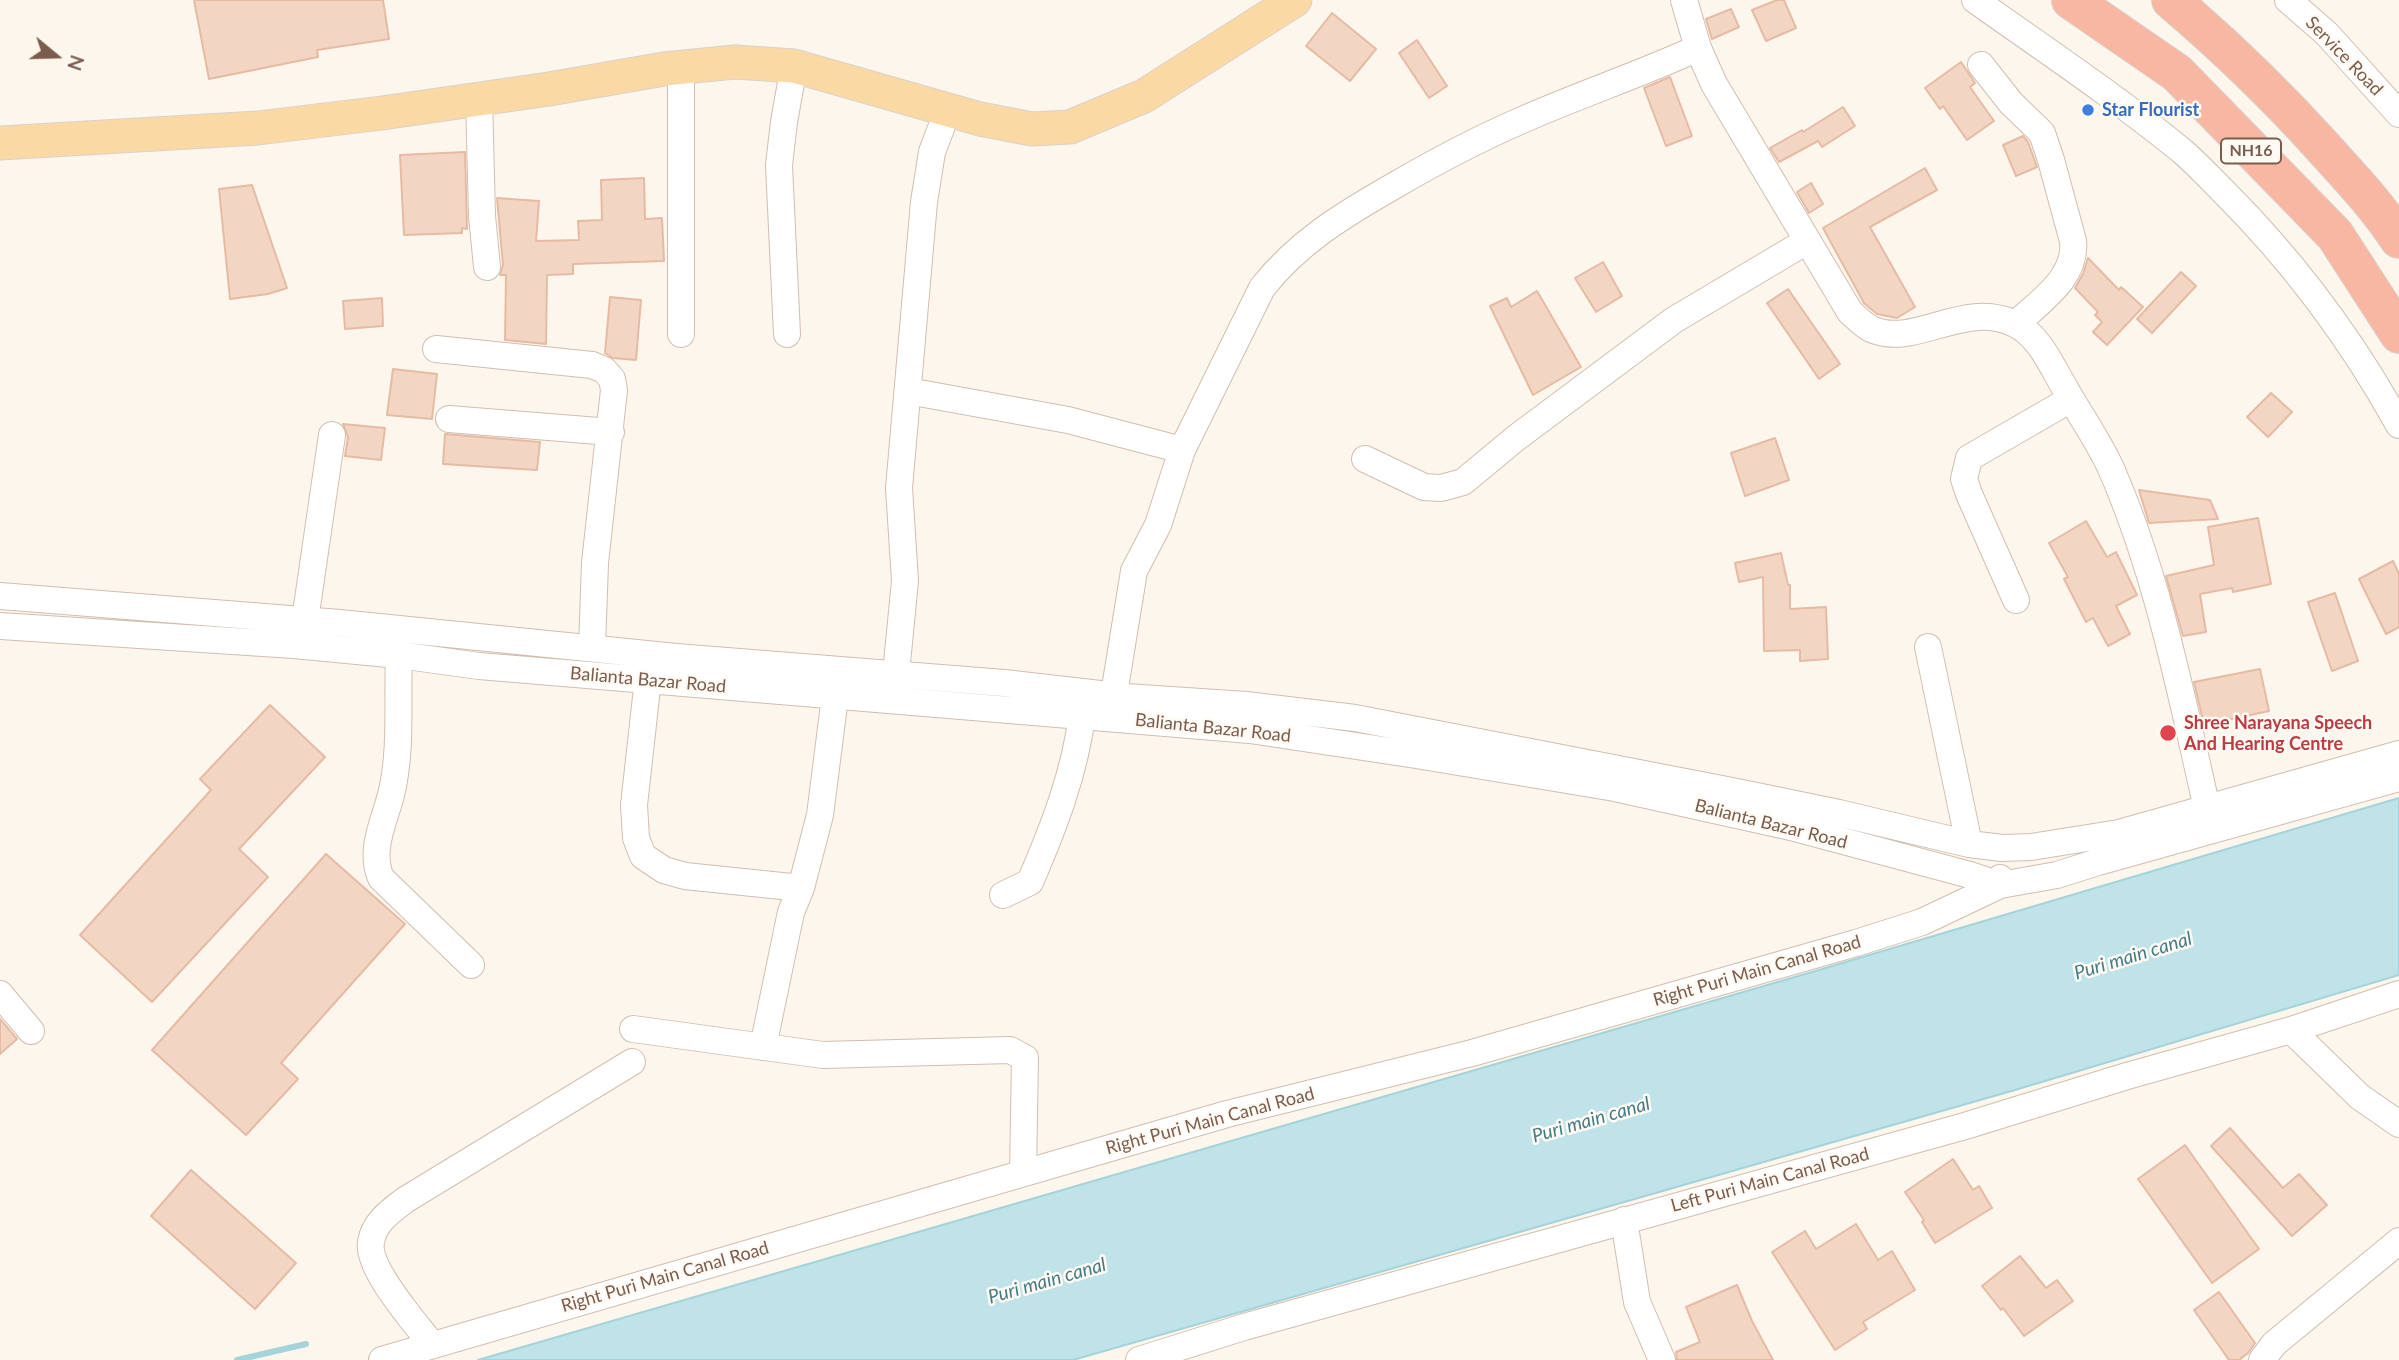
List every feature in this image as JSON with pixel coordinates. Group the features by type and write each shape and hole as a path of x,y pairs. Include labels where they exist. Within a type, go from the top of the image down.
{"highway":[{"name":"NH16","path":"2071,0 2177,72 2335,235 2399,334"},
{"name":"NH16","path":"2171,0 2228,49 2291,113 2377,205 2399,239"}],"main road":[{"path":"0,143 258,128 549,89 681,67 735,62 794,66 948,110 1031,129 1070,127 1144,96 1295,0"}],"street":[{"path":"1684,0 1698,48 1714,84 1850,312 1870,328 1892,334 1963,317 1989,316 2016,324 2037,340 2112,469 2155,589 2207,808"},
{"path":"1975,0 2118,101 2183,152 2251,219 2309,286 2376,384 2399,425"},
{"name":"Service Road","path":"2288,0 2327,34 2399,114"},
{"path":"1114,694 1134,571 1158,525 1182,450 1262,288 1280,265 1316,234 1351,211 1477,141 1570,99 1651,69 1698,48"},
{"path":"1981,65 2011,103 2042,134 2052,160 2073,241 2071,266 2061,281 2016,324"},
{"path":"787,334 779,165 794,66"},
{"path":"681,67 681,334"},
{"path":"479,98 481,216 487,267"},
{"path":"896,673 905,581 899,488 924,202 932,152 948,110"},
{"path":"1365,459 1424,487 1441,488 1463,482 1516,438 1674,320 1807,241"},
{"path":"436,349 592,365 604,370 612,379 614,390 611,432 595,563 592,648"},
{"path":"908,391 1068,420 1182,450"},
{"path":"2016,600 1969,494 1964,479 1966,465 1969,458 1984,448 2071,399"},
{"path":"449,419 611,432"},
{"path":"305,620 332,435"},
{"name":"Balianta Bazar Road","path":"0,596 305,620 592,648 896,673 1126,697 1246,705 1355,718 1737,792 1969,844 2002,848 2031,847 2119,833 2399,754"},
{"name":"Balianta Bazar Road","path":"0,626 117,632 399,655 480,666 1250,730 1615,788 1791,827 2000,885 2057,876 2098,862 2399,778"},
{"path":"1928,647 1969,844"},
{"path":"399,655 396,762 392,792 377,846 375,864 381,877 471,965"},
{"path":"648,679 634,805 636,838 643,856 664,870 685,876 801,888"},
{"path":"763,1047 791,912 801,888 820,815 835,697"},
{"path":"1003,895 1030,882 1049,840 1079,739 1082,715"},
{"path":"2000,885 2002,848"},
{"name":"Right Puri Main Canal Road","path":"382,1360 1227,1114 1472,1054 1857,943 1922,922 2000,885"},
{"path":"0,994 31,1031"},
{"name":"Left Puri Main Canal Road","path":"1139,1360 1180,1354 1623,1220 1965,1126 2127,1076 2291,1030 2399,994"},
{"path":"633,1029 839,1055 1010,1050 1025,1058 1023,1173"},
{"path":"2291,1030 2360,1097 2399,1124"},
{"path":"432,1345 382,1277 374,1261 370,1244 382,1219 405,1200 632,1062"},
{"path":"1623,1220 1637,1302 1662,1360"},
{"path":"2262,1360 2274,1344 2399,1241"}],"water":[{"name":"Puri main canal","path":"2399,798 2399,975 2015,1090 1073,1360 478,1360 1812,972"}],"building":[{"path":"194,0 383,0 389,39 317,50 318,57 209,79"},
{"path":"1784,0 1796,28 1766,41 1752,10"},
{"path":"1731,9 1739,27 1712,39 1706,19"},
{"path":"1332,13 1376,49 1350,81 1306,46"},
{"path":"1417,40 1447,86 1429,98 1399,53"},
{"path":"1961,62 1975,83 1970,87 1994,121 1967,140 1943,106 1940,109 1925,88"},
{"path":"1670,77 1692,136 1666,146 1644,88"},
{"path":"1843,107 1855,126 1822,147 1818,141 1779,162 1770,148 1802,130 1803,132"},
{"path":"2023,136 2037,167 2016,176 2003,145"},
{"path":"465,152 467,229 462,228 462,233 404,235 400,155"},
{"path":"1925,168 1937,190 1870,227 1915,307 1897,318 1877,314 1864,303 1823,228"},
{"path":"644,178 645,219 662,218 664,261 573,264 573,274 547,275 546,344 505,340 506,275 500,275 503,265 497,198 539,201 536,241 579,240 578,221 602,220 601,180"},
{"path":"1811,183 1823,204 1809,213 1797,192"},
{"path":"252,185 287,288 268,294 230,299 219,189"},
{"path":"2088,258 2119,290 2121,287 2143,307 2107,345 2093,332 2102,322 2095,315 2098,312 2075,288"},
{"path":"1603,262 1622,296 1596,312 1575,278"},
{"path":"2181,272 2196,286 2152,333 2137,319"},
{"path":"1788,289 1840,364 1819,379 1767,303"},
{"path":"1537,291 1581,367 1533,395 1490,306 1507,298 1511,307"},
{"path":"610,297 641,300 636,360 613,358 605,353"},
{"path":"382,298 383,326 345,329 343,301"},
{"path":"393,369 437,374 432,419 387,415"},
{"path":"2271,393 2292,412 2268,437 2247,417"},
{"path":"343,424 385,428 381,460 345,456 348,437"},
{"path":"445,434 540,442 537,470 443,464"},
{"path":"1775,438 1789,480 1745,496 1731,453"},
{"path":"2139,490 2210,500 2218,519 2149,523"},
{"path":"2258,518 2271,584 2233,592 2232,588 2200,594 2206,632 2183,636 2166,576 2214,565 2208,527"},
{"path":"2086,521 2107,557 2116,552 2137,595 2116,606 2130,634 2108,646 2093,618 2086,622 2064,579 2068,577 2049,543"},
{"path":"1781,553 1790,585 1790,609 1826,607 1828,659 1800,661 1800,650 1764,651 1763,577 1739,582 1735,563"},
{"path":"2393,561 2399,574 2399,627 2386,634 2359,579"},
{"path":"2335,593 2358,661 2332,671 2308,602"},
{"path":"2260,669 2269,711 2204,725 2194,682"},
{"path":"270,705 325,757 239,849 268,877 152,1002 80,935 211,790 200,779"},
{"path":"326,854 405,924 281,1063 298,1079 246,1135 152,1050"},
{"path":"0,1019 17,1039 0,1054"},
{"path":"2230,1128 2283,1188 2299,1174 2327,1205 2292,1236 2211,1146"},
{"path":"2185,1145 2259,1249 2212,1283 2138,1179"},
{"path":"1953,1159 1973,1190 1979,1186 1992,1208 1935,1243 1922,1222 1924,1220 1905,1192"},
{"path":"191,1170 296,1263 255,1309 151,1216"},
{"path":"1856,1224 1878,1260 1892,1251 1915,1290 1863,1322 1867,1329 1835,1350 1772,1252 1805,1231 1816,1249"},
{"path":"2020,1256 2046,1288 2057,1280 2073,1301 2024,1336 1982,1286"},
{"path":"1737,1285 1773,1360 1677,1360 1676,1352 1700,1342 1686,1307"},
{"path":"2219,1292 2255,1343 2239,1360 2229,1360 2194,1310"}],"waterway":[{"path":"237,1360 306,1344"}],"place":[{"name":"Star Flourist","path":"2088,110"},
{"name":"Shree Narayana Speech And Hearing Centre","path":"2168,733"}]}
